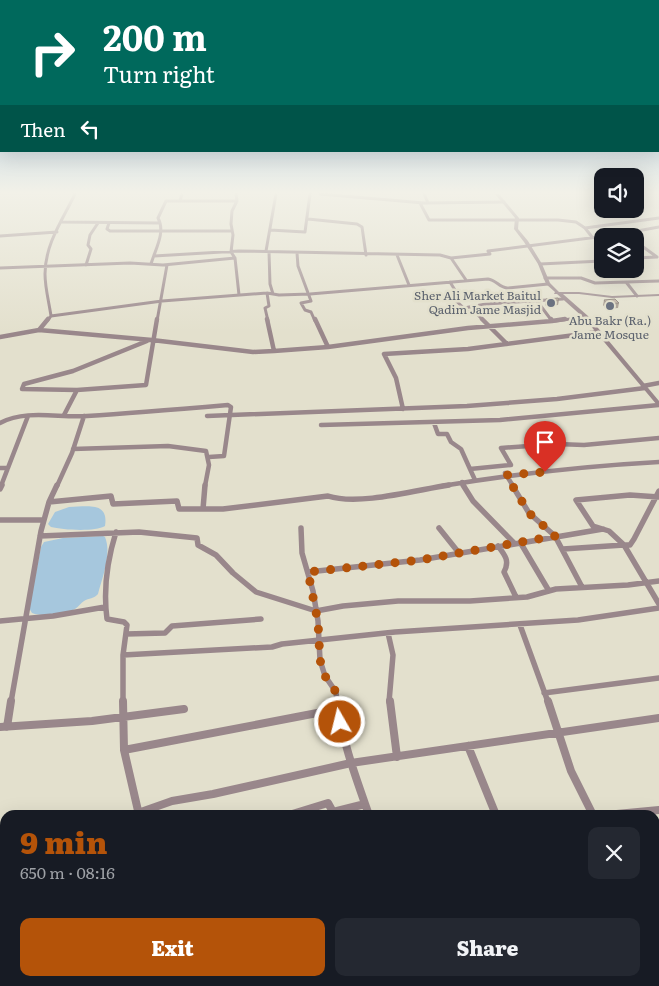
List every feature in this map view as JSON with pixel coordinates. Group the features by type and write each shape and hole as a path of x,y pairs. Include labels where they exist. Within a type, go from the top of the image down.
{"street":[{"path":"51,316 44,267 47,252 53,240"},
{"path":"86,265 91,249 88,245 89,240"},
{"path":"151,264 159,240"},
{"path":"231,240 231,252 235,258 239,295"},
{"path":"269,240 267,252 270,284 273,294"},
{"path":"364,240 366,255"},
{"path":"524,240 540,264 548,284 556,293 586,317 659,404"},
{"path":"154,256 267,252 440,255 451,258 490,254 488,251 578,240"},
{"path":"644,248 658,258"},
{"path":"297,253 302,280 310,294 311,301 301,302 305,310 311,312 328,347"},
{"path":"397,255 409,285"},
{"path":"0,268 167,264 235,258"},
{"path":"451,258 466,280"},
{"path":"644,258 658,258"},
{"path":"540,264 594,262"},
{"path":"152,340 137,344 73,371 24,384 22,389 77,390 146,385 152,340 162,300 167,264"},
{"path":"545,278 581,278 595,283 659,281"},
{"path":"39,330 51,316 162,300 267,293 310,294 466,280 494,280 501,287 507,288 548,284"},
{"path":"450,282 458,295 452,297 469,313 475,312 507,344"},
{"path":"626,282 637,296"},
{"path":"267,293 269,306 265,308 274,351"},
{"path":"556,293 579,293 612,297 659,294"},
{"path":"464,308 486,304 563,298"},
{"path":"537,301 552,321"},
{"path":"0,337 39,330 152,340 253,352 328,347 586,317"},
{"path":"403,409 396,378 384,354 468,349 598,332"},
{"path":"207,416 403,409 586,396 659,383"},
{"path":"64,415 77,390"},
{"path":"321,425 434,423 528,418 659,404"},
{"path":"0,423 11,418 28,416 84,416 228,405 231,407 224,456 209,457"},
{"path":"0,488 28,416"},
{"path":"84,416 73,449 49,502 44,520 25,618 16,683 4,727 124,718 184,709"},
{"path":"434,423 438,434 446,434 451,442 461,449 475,480"},
{"path":"470,469 502,467 511,464 501,448 557,444 584,445 659,438"},
{"path":"73,449 173,447 206,451 209,457 210,468 204,490 203,509"},
{"path":"49,502 111,496 113,504 177,501 179,509 223,509 328,496 340,500 364,499 506,475 572,470 604,464 659,462"},
{"path":"502,467 529,513 555,536 564,549 582,587"},
{"path":"0,468 8,468"},
{"path":"462,482 473,501 517,542 549,591"},
{"path":"564,549 624,546 630,545 648,517 658,494 576,500 593,526 609,530 624,546 659,604"},
{"path":"0,520 44,520"},
{"path":"301,528 302,553 316,611 320,660 325,676 336,692 338,709 351,763 367,810"},
{"path":"439,528 459,553"},
{"path":"308,572 420,560 517,542 603,529"},
{"path":"40,536 116,532 197,538 198,545 216,555 233,573 256,592 316,611 343,606 398,601 470,601 528,597 549,591 659,581"},
{"path":"116,532 104,591 105,607 107,619 124,622 127,625 122,655 124,750 138,810"},
{"path":"498,546 508,559 508,566 504,572 516,597"},
{"path":"0,621 53,616 105,607"},
{"path":"122,655 272,648 282,644 388,633 578,620 659,608"},
{"path":"126,634 165,632 172,626 180,625 261,619"},
{"path":"520,625 571,771 590,810"},
{"path":"388,633 393,655 389,708 398,757"},
{"path":"544,693 659,678"},
{"path":"124,750 338,709"},
{"path":"149,810 172,801 213,794 351,763 659,718"},
{"path":"468,746 494,810"},
{"path":"305,810 328,803 332,810"},
{"path":"341,810 365,804"}],"water":[{"path":"89,506 100,509 104,512 105,526 79,530 56,528 48,524 55,512 69,507"},
{"path":"103,536 107,544 107,558 98,594 84,601 75,609 65,613 47,615 32,613 29,608 41,547 44,542 63,538"}],"building":[{"path":"558,298 559,300 547,301 546,299"},
{"path":"615,299 619,303 607,304 604,300"}],"place":[{"name":"Sher Ali Market Baitul Qadim Jame Masjid","path":"551,303"},
{"name":"Abu Bakr (Ra.) Jame Mosque","path":"610,306"}],"route":[{"path":"340,722 336,692 325,676 320,660 318,622 308,572 420,560 555,536 529,513 506,475 545,472"}]}
